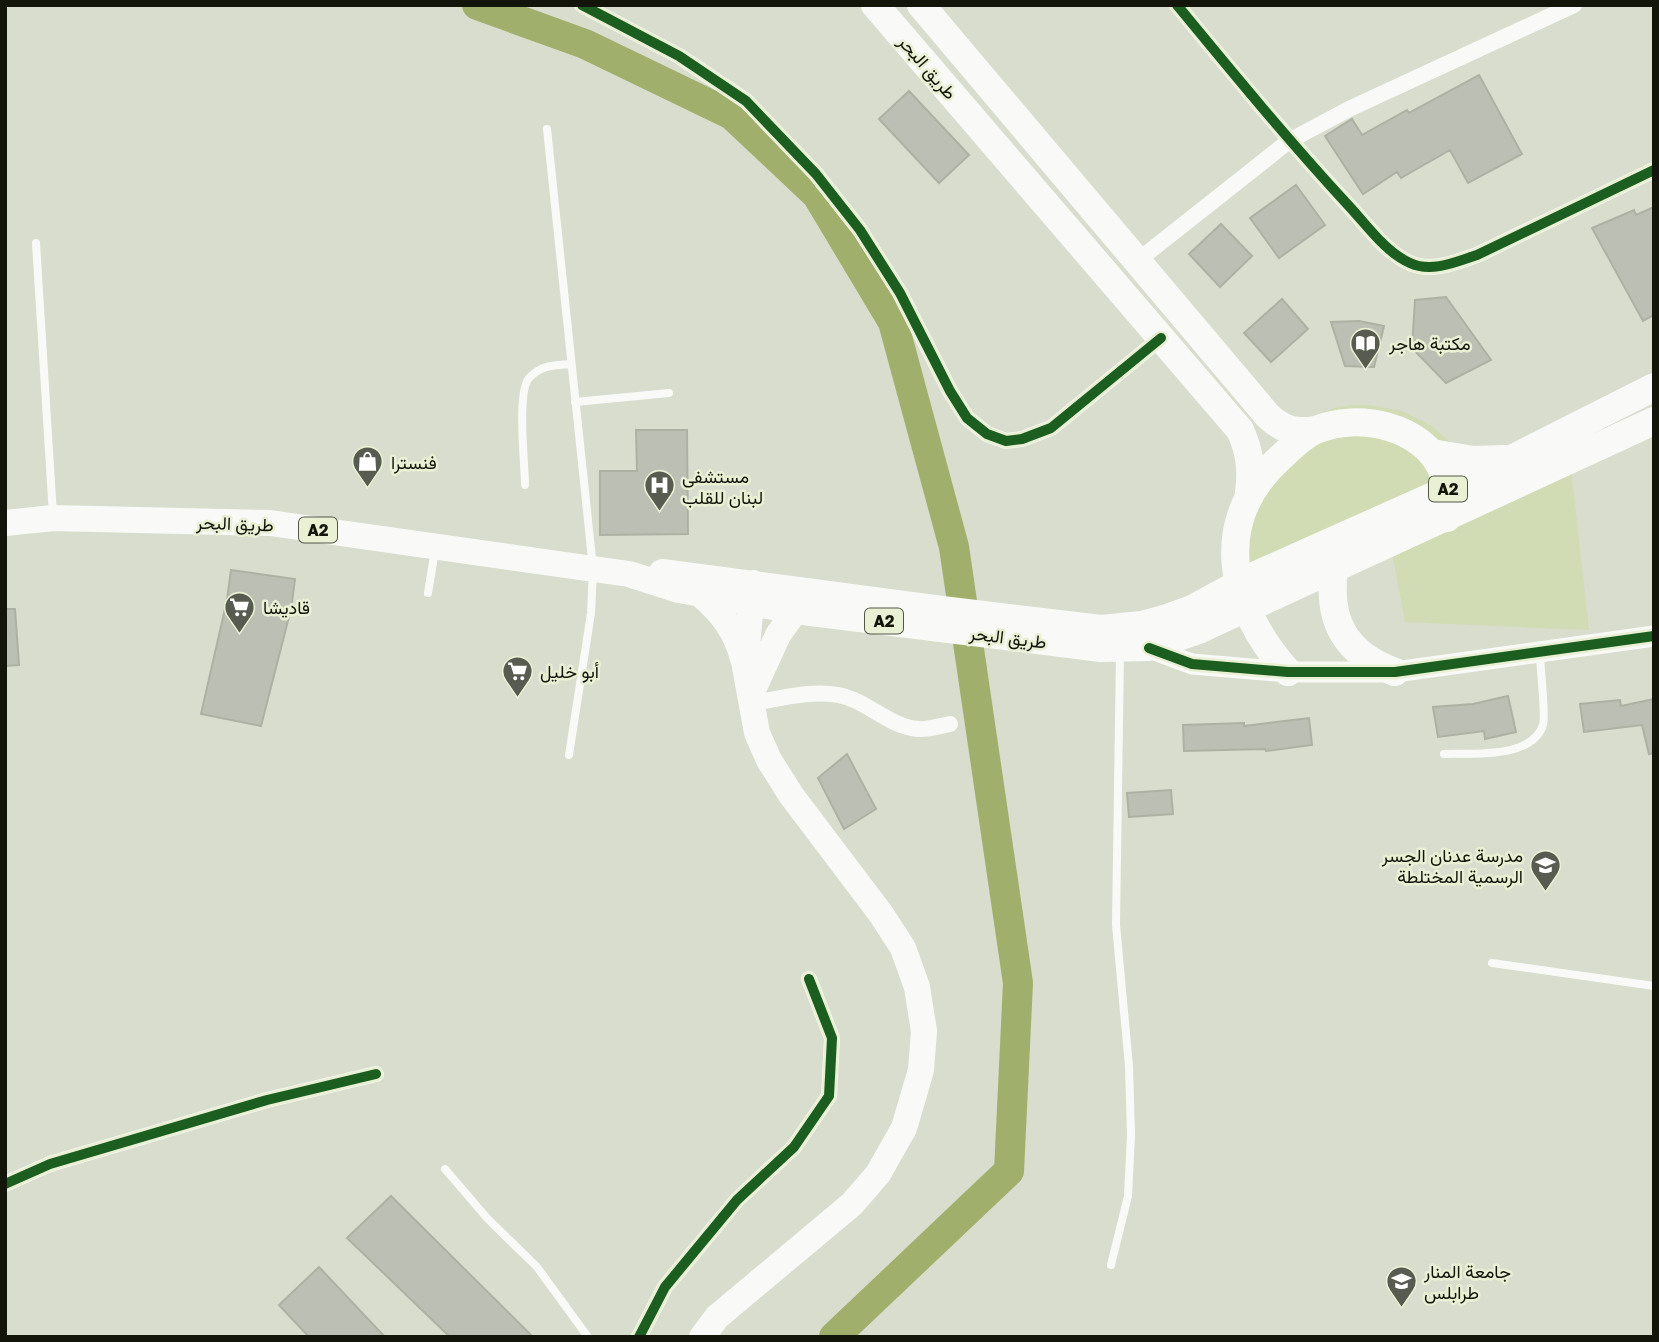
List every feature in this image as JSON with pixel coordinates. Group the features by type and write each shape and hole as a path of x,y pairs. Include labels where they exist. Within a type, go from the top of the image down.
{"highway":[{"name":"طريق البحر","path":"875,5 1240,430 1249,450 1252,471 1250,493 1236,537 1234,559 1255,590 1334,570 1447,518"},
{"name":"طريق البحر","path":"921,5 1268,416 1289,430 1302,432 1339,424 1364,423 1389,427 1412,438 1432,453"},
{"name":"A2","path":"1288,672 1264,643 1255,590 1448,489 1653,390"},
{"name":"A2","path":"1432,453 1442,470 1448,489 1447,518 1654,421"},
{"name":"طريق البحر","path":"1250,493 1263,474 1295,444 1315,430"},
{"path":"1432,453 1473,460 1514,458"},
{"path":"1334,570 1331,592 1334,614 1343,634 1356,652 1374,665 1395,673"}],"main road":[{"name":"طريق البحر","path":"5,523 53,518 270,523 593,568 629,574 663,586 701,594 752,593 958,621 1120,650 1149,649 1199,631 1255,590"},
{"name":"طريق البحر","path":"629,574 680,573 752,593 795,611 1080,626 1122,627 1167,617 1255,590"},
{"path":"745,667 752,593"},
{"path":"701,594 718,609 731,626 740,646 757,733 769,760 903,948 918,987 924,1031 921,1070 904,1128 878,1174 852,1204 744,1296 707,1336"},
{"path":"751,699 772,648 795,611"},
{"path":"772,648 826,614"}],"street":[{"path":"582,5 678,56 746,101 816,174 860,230 900,293 950,391 967,418 987,434 1006,441 1022,439 1051,428 1161,338"},
{"path":"1177,5 1289,141 1395,254 1411,264 1430,267 1452,264 1477,255 1654,170"},
{"path":"1136,262 1289,141 1349,109 1574,5"},
{"path":"1149,649 1192,664 1288,672 1395,673 1654,636"},
{"path":"751,699 839,695 860,702 909,728 921,730 950,724"},
{"path":"639,1337 665,1287 737,1200 794,1147 829,1096 832,1038 809,979"},
{"path":"5,1184 50,1164 267,1100 376,1074"}],"lane":[{"path":"547,129 593,568 592,613 569,754"},
{"path":"36,243 53,518"},
{"path":"525,485 523,395 528,379 545,366 571,363"},
{"path":"576,402 669,393"},
{"path":"428,593 436,547"},
{"path":"1111,1265 1128,1196 1132,1135 1129,1066 1116,925 1120,650"},
{"path":"1444,754 1502,752 1523,747 1534,739 1544,724 1540,653"},
{"path":"1492,963 1654,986"},
{"path":"445,1169 488,1218 537,1267 588,1337"}],"green space":[{"path":"1351,405 1402,411 1432,426 1458,449 1571,470 1589,630 1405,622 1387,525 1252,573 1243,543 1267,453 1303,421 1334,408"}],"building":[{"path":"1479,75 1522,154 1468,183 1450,150 1401,178 1397,172 1363,194 1325,136 1352,119 1362,135"},
{"path":"909,91 969,155 939,183 879,119"},
{"path":"1296,185 1325,225 1279,258 1250,218"},
{"path":"1654,207 1654,315 1643,321 1592,228 1634,210 1636,215"},
{"path":"1221,224 1252,256 1220,287 1189,254"},
{"path":"1446,297 1491,360 1446,383 1412,348 1415,300"},
{"path":"1282,299 1308,329 1271,362 1244,333"},
{"path":"1359,321 1384,326 1374,367 1345,366 1331,322"},
{"path":"636,430 687,430 688,534 600,535 600,471 637,471"},
{"path":"231,570 295,579 291,609 261,726 201,714 227,600"},
{"path":"5,609 15,609 19,665 5,666"},
{"path":"1508,696 1516,732 1485,739 1484,731 1438,737 1433,707 1473,704"},
{"path":"1654,699 1654,753 1649,754 1642,725 1584,732 1580,704 1620,700 1621,706"},
{"path":"1309,718 1312,745 1266,751 1184,751 1183,725 1244,723 1244,726"},
{"path":"847,754 876,809 844,829 818,778"},
{"path":"1171,790 1173,814 1129,817 1127,793"},
{"path":"391,1196 533,1337 450,1337 347,1238"},
{"path":"319,1267 385,1337 309,1337 279,1305"}],"waterway":[{"path":"477,5 585,44 732,115 817,195 893,322 954,547 1018,983 1009,1171 834,1337"}],"cycle path":[{"path":"582,5 679,56 746,101 816,174 860,230 900,293 950,391 967,418 987,434 1006,441 1022,439 1051,428 1161,338"},
{"path":"1177,5 1282,131 1376,237 1392,252 1418,266 1435,267 1477,255 1654,170"},
{"path":"1149,648 1192,664 1288,672 1395,672 1654,636"},
{"path":"639,1337 665,1287 737,1200 794,1147 829,1096 832,1038 809,979"},
{"path":"5,1184 50,1164 267,1100 376,1074"}],"place":[{"name":"مكتبة هاجر","path":"1366,370"},
{"name":"فنسترا","path":"368,489"},
{"name":"مستشفى لبنان للقلب","path":"659,513"},
{"name":"قاديشا","path":"240,634"},
{"name":"أبو خليل","path":"517,698"},
{"name":"مدرسة عدنان الجسر الرسمية المختلطة","path":"1546,892"},
{"name":"جامعة المنار طرابلس","path":"1401,1308"}]}
